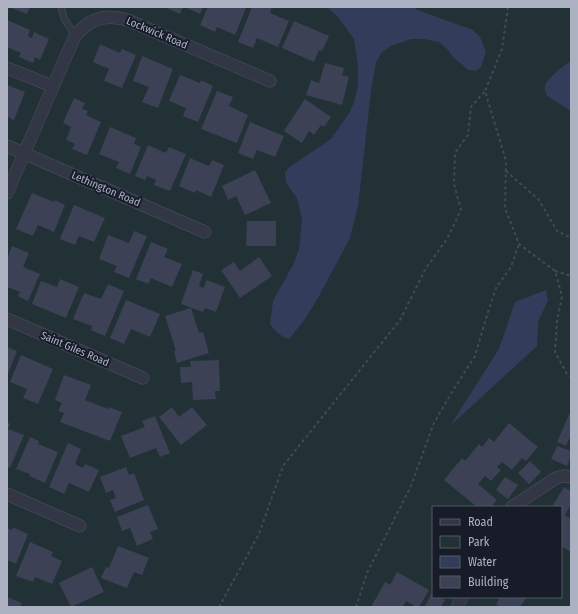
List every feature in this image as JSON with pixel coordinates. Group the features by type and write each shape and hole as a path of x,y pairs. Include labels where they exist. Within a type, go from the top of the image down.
{"street":[{"name":"Lockwick Road","path":"24,154 52,86 75,36 85,26 100,18 122,18 270,82"},
{"path":"7,68 52,86"},
{"name":"Lethington Road","path":"7,146 205,232"},
{"path":"7,193 24,154"},
{"name":"Saint Giles Road","path":"7,319 143,378"},
{"path":"514,506 556,478 564,476 571,477"},
{"path":"7,494 80,526"},
{"path":"457,607 462,598"}],"lane":[{"path":"61,7 64,18 75,36"}],"path":[{"path":"219,607 259,534 283,466 400,320 426,268 448,239 461,210 454,184 455,153 468,135 471,107 485,91 502,49 508,7"},
{"path":"485,91 506,161 505,208 519,244 555,271 571,276"},
{"path":"506,170 539,200 557,231 571,238"},
{"path":"356,607 367,573 410,488 434,422 475,356 496,288 511,267 519,244"},
{"path":"555,271 562,296 557,321 555,352 566,374 571,376"}],"green space":[{"path":"7,7 571,7 571,607 7,607"}],"water":[{"path":"327,7 412,7 473,30 480,37 486,52 481,67 476,71 468,70 439,42 424,39 411,39 391,46 382,52 376,62 371,91 358,206 350,238 318,298 305,319 289,339 278,333 270,324 273,301 294,263 299,249 302,219 297,198 286,183 285,173 288,168 331,139 350,112 358,86 358,65 354,39 338,17"},
{"path":"571,61 571,111 547,96 545,86 552,76"},
{"path":"546,290 548,300 538,322 537,346 450,426 499,349 515,302"}],"building":[{"path":"9,7 30,7 27,14"},
{"path":"164,7 183,7 180,14"},
{"path":"184,7 203,7 200,14"},
{"path":"208,7 246,8 235,35 217,27 215,32 200,25"},
{"path":"252,7 272,7 270,13 289,21 278,47 257,38 253,48 238,42"},
{"path":"7,20 30,30 28,36 32,38 34,32 49,39 40,60 35,57 33,63 19,57 21,53 7,47"},
{"path":"294,21 329,36 322,51 319,50 314,62 282,48"},
{"path":"100,44 120,53 122,49 136,55 122,88 104,81 109,69 93,62"},
{"path":"142,56 173,69 158,108 142,102 149,87 133,81"},
{"path":"325,63 344,68 342,75 349,77 342,105 306,95 311,80 319,83"},
{"path":"180,75 200,83 201,80 213,86 198,122 183,116 186,108 169,101"},
{"path":"7,85 25,92 14,120 7,117"},
{"path":"217,91 233,97 229,106 248,115 237,143 201,129"},
{"path":"74,98 85,103 82,109 88,111 86,115 101,122 87,155 72,149 75,144 66,140 71,127 63,123"},
{"path":"305,99 331,117 324,127 321,125 314,135 309,131 302,143 284,131"},
{"path":"250,122 284,136 275,157 257,150 253,159 238,153"},
{"path":"110,127 136,138 134,144 141,147 130,174 116,168 119,162 99,154"},
{"path":"148,145 166,153 169,147 186,154 170,191 154,185 156,180 147,176 145,180 135,176"},
{"path":"190,158 209,166 212,160 224,165 211,197 196,190 195,193 179,186"},
{"path":"255,170 271,203 245,215 236,196 228,200 222,186"},
{"path":"32,193 54,202 55,200 65,205 54,232 38,225 33,236 16,229"},
{"path":"74,205 105,218 94,242 79,236 75,245 60,239"},
{"path":"247,221 276,221 276,246 246,246"},
{"path":"134,231 147,236 129,278 114,272 117,266 99,259 108,235 129,243"},
{"path":"151,242 168,249 164,257 182,264 172,287 151,278 148,284 136,279"},
{"path":"12,246 29,253 23,267 40,274 28,301 18,296 20,292 7,287 7,259"},
{"path":"259,257 272,276 240,298 221,270 234,262 240,271"},
{"path":"193,270 203,274 199,286 204,288 206,280 225,287 216,312 205,308 203,312 181,304"},
{"path":"60,279 79,287 66,318 32,304 41,281 57,287"},
{"path":"108,284 124,291 105,336 91,330 92,326 73,319 84,293 101,299"},
{"path":"126,300 160,314 150,337 131,329 124,344 110,338"},
{"path":"191,308 199,333 203,332 209,353 177,363 174,351 176,351 165,316"},
{"path":"7,347 17,351 7,376"},
{"path":"21,355 53,369 38,404 23,398 27,389 10,382"},
{"path":"219,360 220,391 215,391 216,399 193,400 192,382 181,383 180,367 191,367 190,361"},
{"path":"64,375 91,385 85,400 108,409 109,407 122,412 110,441 60,422 64,413 58,411 62,403 55,400"},
{"path":"172,407 179,417 192,407 207,425 181,445 159,417"},
{"path":"571,410 571,439 569,439 566,446 557,442"},
{"path":"155,416 170,453 160,457 156,448 130,458 121,436 145,427 142,421"},
{"path":"7,422 10,424 8,429 24,435 10,468 7,467"},
{"path":"509,423 538,447 526,461 522,458 512,470 502,462 497,467 501,470 491,481 485,476 478,484 497,500 492,506 476,506 444,480 462,458 465,461 479,444 482,447 489,438 494,442"},
{"path":"30,437 39,441 38,444 58,452 45,483 29,476 30,474 16,469"},
{"path":"68,443 81,449 75,464 83,468 85,464 99,470 89,492 69,483 64,494 49,487"},
{"path":"557,446 571,451 567,466 551,459"},
{"path":"530,461 541,472 529,484 518,473"},
{"path":"126,467 129,475 134,473 144,500 115,512 110,500 116,498 113,490 106,493 100,477"},
{"path":"505,477 518,485 508,499 496,490"},
{"path":"564,487 571,491 571,509 569,508 565,515 571,519 571,552 562,547 562,506 553,506"},
{"path":"148,505 158,529 150,532 153,539 137,546 130,528 122,531 117,517"},
{"path":"13,527 28,534 16,564 7,560 7,528 12,530"},
{"path":"30,542 53,552 51,556 62,561 52,584 35,577 33,582 16,576"},
{"path":"118,546 149,558 142,575 134,572 127,588 101,578 106,567 109,568"},
{"path":"92,567 104,592 71,607 59,583"},
{"path":"397,572 429,590 419,607 416,607 406,601 403,607 371,607 385,582 390,585"},
{"path":"431,594 432,598 445,600 441,607 425,607"},
{"path":"7,597 22,603 20,607 7,607"},
{"path":"499,598 526,598 520,607 500,607 496,604"}]}
